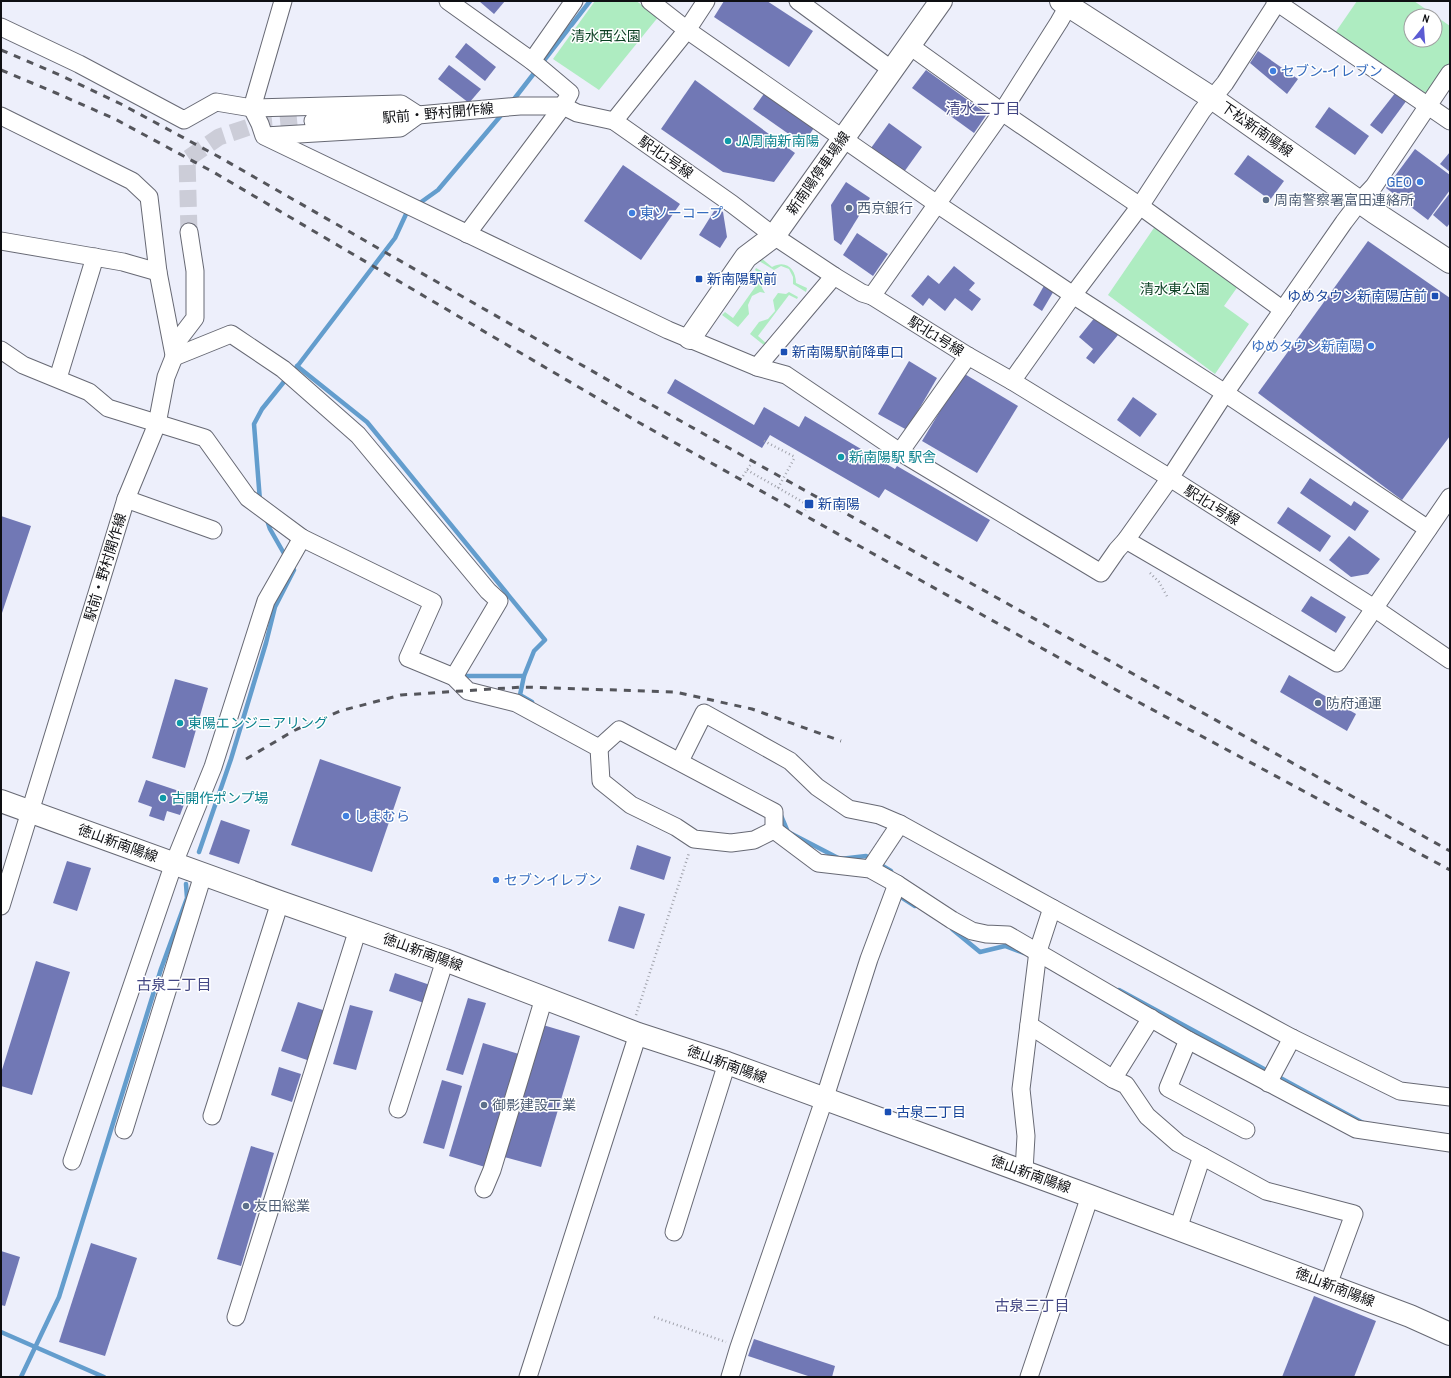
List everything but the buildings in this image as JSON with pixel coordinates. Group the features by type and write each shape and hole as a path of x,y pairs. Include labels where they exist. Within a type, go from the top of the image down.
{"main road":[{"name":"新南陽停車場線","path":"690,338 746,257 774,236 941,1"},
{"name":"下松新南陽線","path":"1067,2 1212,98 1450,262"},
{"name":"徳山新南陽線","path":"1,800 204,875 358,928 635,1032 1024,1171 1410,1316 1450,1334"}],"street":[{"path":"281,1 252,108 264,136 668,330 757,367 786,375 900,452 1100,573 1126,540 1170,478 1225,393 1360,201 1374,186 1450,73"},
{"path":"448,1 532,61 570,93 564,106 467,234"},
{"path":"532,61 574,1"},
{"path":"650,1 688,30 842,139 937,204 1073,295 1225,393 1428,529"},
{"path":"614,121 688,30 706,1"},
{"path":"798,1 892,70"},
{"path":"872,296 1002,112 1059,22 1067,2"},
{"path":"1012,381 1073,295 1140,206 1202,111 1225,83 1277,2 1450,121"},
{"path":"1,28 79,64 184,120 216,102 252,108 402,104 418,115 400,128 264,136"},
{"path":"910,46 1002,112 1140,206 1283,310"},
{"name":"駅前・野村開作線","path":"313,121 418,115 520,106 564,106"},
{"name":"駅北1号線","path":"564,106 577,113 614,121 732,204 774,236 834,276 862,293 872,296 1170,478 1374,608 1450,660"},
{"path":"1,116 132,181 149,197 158,272 174,357 231,334 283,369 358,435 488,591 499,601 454,677"},
{"name":"駅前・野村開作線","path":"1,906 126,499 157,424 166,377 180,339 195,318 195,271 189,232"},
{"path":"1,241 123,262 158,272"},
{"path":"58,378 95,257"},
{"path":"757,367 834,276"},
{"path":"1,350 22,365 58,378 89,392 108,408 205,438 248,498 302,538 433,602 408,658 454,677 468,691 516,703 599,748"},
{"path":"900,452 968,356"},
{"path":"1126,540 1337,663 1450,497"},
{"path":"126,499 213,530"},
{"path":"72,1161 174,863 213,767 266,601 302,538"},
{"path":"680,761 704,712 790,761 816,788 849,809 880,815 900,824 1292,1038 1400,1091 1450,1097"},
{"path":"599,748 619,730 774,812 774,830"},
{"path":"599,748 601,781 631,805 676,827 694,839 731,843 754,840 774,830"},
{"path":"870,869 900,824"},
{"path":"774,830 818,863 870,869 897,884 945,916 972,931 986,934 1008,935 1038,951 1188,1040 1356,1129 1450,1143"},
{"path":"124,1130 204,875"},
{"path":"730,1377 824,1100 869,959 897,884"},
{"path":"212,1116 280,902"},
{"path":"1024,1171 1026,1136 1021,1089 1038,951 1052,908"},
{"path":"236,1317 358,928"},
{"path":"398,1109 445,960"},
{"path":"484,1189 494,1162 544,998"},
{"path":"1113,1079 1151,1018"},
{"path":"1029,1025 1113,1079 1126,1085 1147,1116 1178,1143 1266,1190 1354,1214 1328,1285"},
{"path":"528,1377 635,1032"},
{"path":"1268,1083 1292,1038"},
{"path":"1188,1040 1168,1088 1246,1130"},
{"path":"674,1232 727,1064"},
{"path":"1178,1229 1202,1156"},
{"path":"1029,1377 1090,1196"}],"path":[{"path":"764,441 795,457 778,488"},
{"path":"744,476 751,464"},
{"path":"747,470 808,504"},
{"path":"805,510 812,498"},
{"path":"1148,571 1158,582 1168,598"},
{"path":"635,1032 694,839"},
{"path":"654,1318 739,1347"}],"green space":[{"name":"清水西公園","path":"595,1 636,1 659,16 599,90 553,59"},
{"path":"1357,1 1414,1 1424,8 1403,8 1403,48 1443,48 1443,21 1450,26 1450,65 1429,95 1335,33"},
{"name":"清水東公園","path":"1158,222 1241,282 1224,306 1249,324 1215,374 1108,295"},
{"path":"761,258 772,267 782,264 789,267 794,273 796,283 807,288 806,292 793,284 793,277 789,269 781,266 774,270 759,261"},
{"path":"756,268 770,276 767,283 762,284 762,288 765,293 760,292 752,296 748,305 749,314 738,327 722,315 725,312 733,318 763,276 755,270"},
{"path":"789,292 798,297 797,299 789,295 758,336 767,344 765,346 750,334 759,322 768,319 775,311 773,300 778,293 786,294"}],"waterway":[{"path":"511,103 590,1"},
{"path":"417,205 438,190 503,113"},
{"path":"296,368 395,238 407,212 409,211"},
{"path":"297,366 367,422 545,640 534,651 524,676 520,695 532,702"},
{"path":"260,501 254,424 262,409 287,378"},
{"path":"266,517 270,529 286,557"},
{"path":"199,852 231,759 266,643 275,607 294,570 291,565"},
{"path":"466,676 524,676"},
{"path":"780,813 788,832 840,859 866,856 891,871"},
{"path":"21,1377 59,1297 161,969 187,898 186,884"},
{"path":"900,893 901,897 915,906"},
{"path":"952,929 980,952 1005,946 1024,953"},
{"path":"1119,990 1365,1124"},
{"path":"1,1332 104,1377"}],"tunnel":[{"path":"189,232 187,159 219,137 249,127 313,121"}],"railway":[{"path":"1,50 62,76 121,104 221,158 627,391 1450,851"},
{"path":"1,70 115,119 215,173 638,422 1129,697 1450,870"},
{"path":"246,759 295,730 340,711 401,695 522,687 675,692 752,709 841,741"}],"place":[{"name":"セブン-イレブン","path":"1273,71"},
{"name":"JA周南新南陽","path":"728,141"},
{"name":"GEO","path":"1420,182"},
{"name":"周南警察署富田連絡所","path":"1266,200"},
{"name":"西京銀行","path":"849,208"},
{"name":"東ソーコープ","path":"632,213"},
{"name":"新南陽駅前","path":"699,279"},
{"name":"ゆめタウン新南陽店前","path":"1435,296"},
{"name":"ゆめタウン新南陽","path":"1371,346"},
{"name":"新南陽駅前降車口","path":"784,352"},
{"name":"新南陽駅 駅舎","path":"841,457"},
{"name":"新南陽","path":"809,504"},
{"name":"防府通運","path":"1318,703"},
{"name":"東陽エンジニアリング","path":"180,723"},
{"name":"古開作ポンプ場","path":"163,798"},
{"name":"しまむら","path":"346,816"},
{"name":"セブンイレブン","path":"496,880"},
{"name":"御影建設工業","path":"484,1105"},
{"name":"古泉二丁目","path":"888,1112"},
{"name":"友田総業","path":"246,1206"}],"district":[{"name":"清水二丁目","path":"983,109"},
{"name":"古泉二丁目","path":"174,985"},
{"name":"古泉三丁目","path":"1032,1306"}]}
